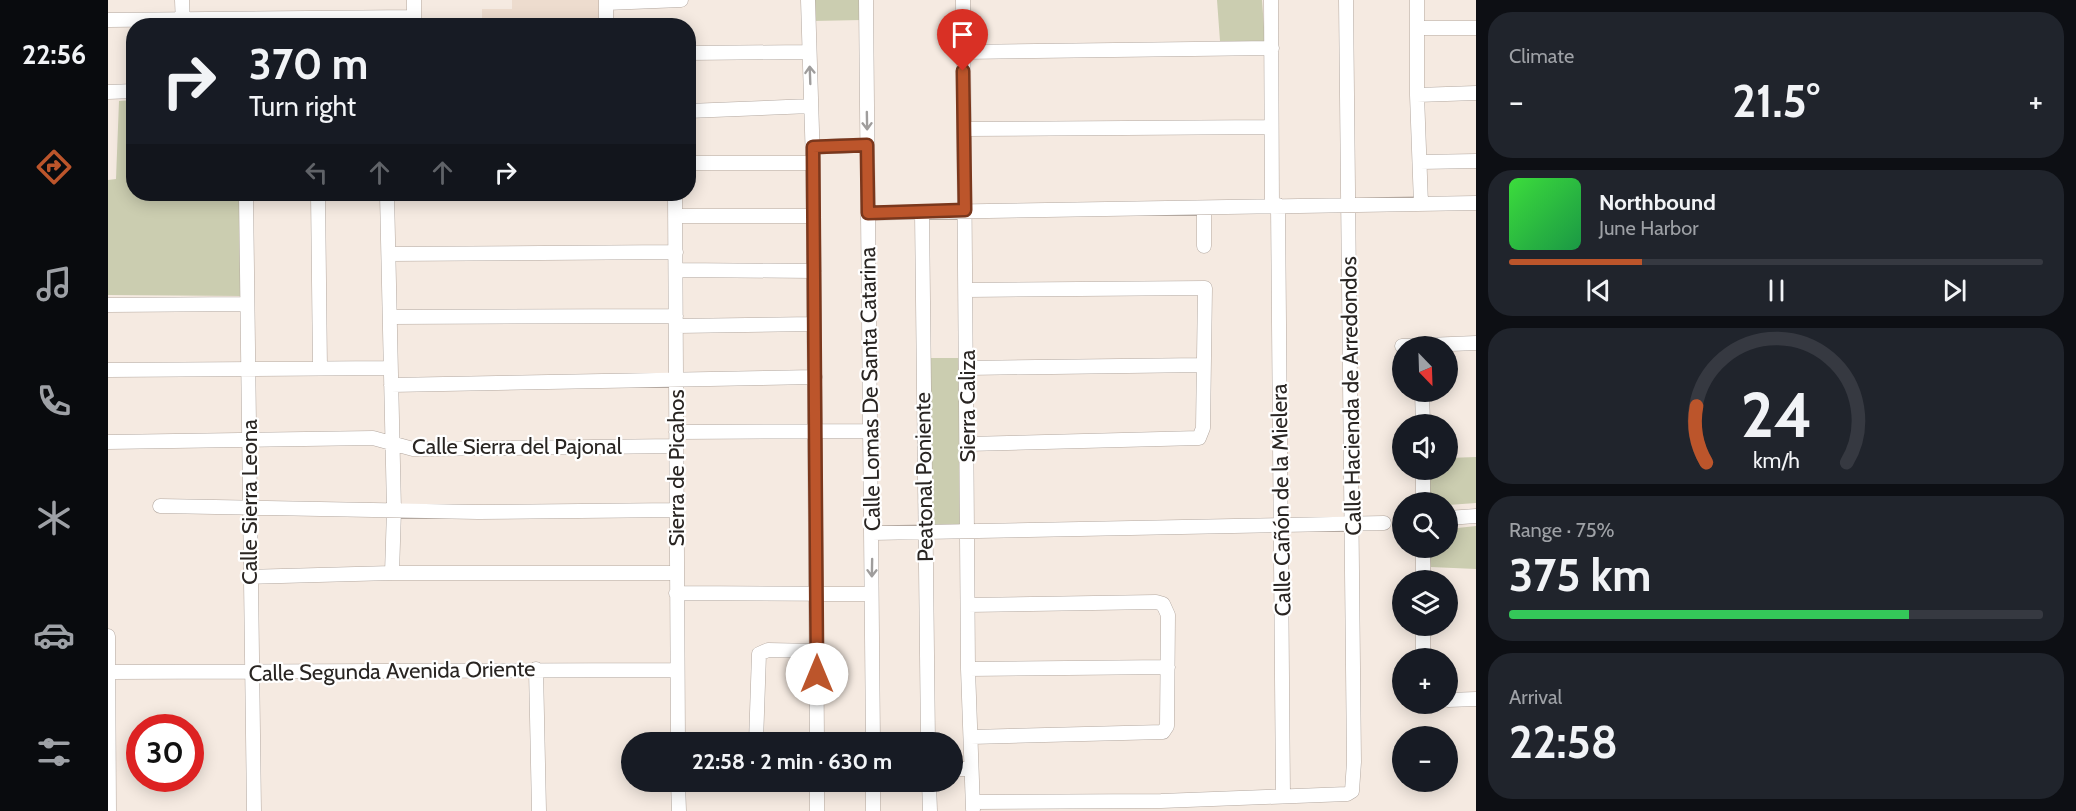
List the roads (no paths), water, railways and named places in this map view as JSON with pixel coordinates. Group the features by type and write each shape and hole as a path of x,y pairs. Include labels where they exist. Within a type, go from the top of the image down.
{"street":[{"path":"182,0 182,18"},
{"path":"414,0 414,18"},
{"path":"606,18 606,1 681,0"},
{"path":"808,0 813,147 817,732"},
{"name":"Calle Lomas De Santa Catarina","path":"866,0 873,732"},
{"name":"Sierra Caliza","path":"963,0 967,290 968,669 973,807"},
{"name":"Calle Cañón de la Mielera","path":"1270,0 1271,127 1275,205 1282,525 1283,796"},
{"name":"Calle Hacienda de Arredondos","path":"1283,796 1347,794 1352,791 1354,762 1353,523 1346,0"},
{"path":"1417,0 1417,95 1421,204"},
{"path":"108,20 126,21"},
{"path":"1417,28 1476,28"},
{"path":"963,52 1272,48"},
{"path":"696,53 809,52"},
{"path":"108,92 126,92"},
{"path":"1417,95 1476,93"},
{"path":"696,111 811,106"},
{"path":"964,129 1271,127"},
{"path":"813,147 867,145"},
{"path":"1420,162 1476,161"},
{"path":"696,163 813,163"},
{"name":"Calle Sierra Leona","path":"246,201 250,673 254,811"},
{"path":"318,201 320,368"},
{"path":"387,201 389,368 394,510 392,573"},
{"name":"Sierra de Picahos","path":"675,201 678,732"},
{"path":"868,213 1476,203"},
{"path":"1204,209 1204,246"},
{"name":"Peatonal Poniente","path":"922,212 928,732"},
{"path":"675,216 813,216"},
{"path":"389,254 676,252"},
{"path":"676,270 814,271"},
{"path":"967,290 1205,288 1202,365 1203,428 1199,438 967,444"},
{"path":"108,304 247,304"},
{"path":"390,317 814,324"},
{"path":"1458,344 1476,343"},
{"path":"967,368 1202,365"},
{"path":"108,370 389,368"},
{"path":"391,385 815,377"},
{"name":"Calle Sierra del Pajonal","path":"108,442 248,438 373,438 413,449 869,431"},
{"path":"160,506 394,510 675,510"},
{"path":"1458,517 1476,516"},
{"path":"872,533 1384,523"},
{"path":"249,577 392,573 676,573"},
{"path":"676,593 872,594"},
{"path":"968,605 1156,602 1163,604 1168,615 1167,726 1163,732 971,737"},
{"path":"108,636 109,811"},
{"path":"756,732 759,654 768,650 816,651"},
{"path":"968,669 1168,667"},
{"path":"536,669 538,811"},
{"name":"Calle Segunda Avenida Oriente","path":"109,672 676,670"},
{"path":"1458,700 1476,699"},
{"path":"963,769 971,769"},
{"path":"678,792 679,811"},
{"path":"817,792 817,811"},
{"path":"873,792 873,811"},
{"path":"929,792 930,811"},
{"path":"973,807 1283,796"}]}
